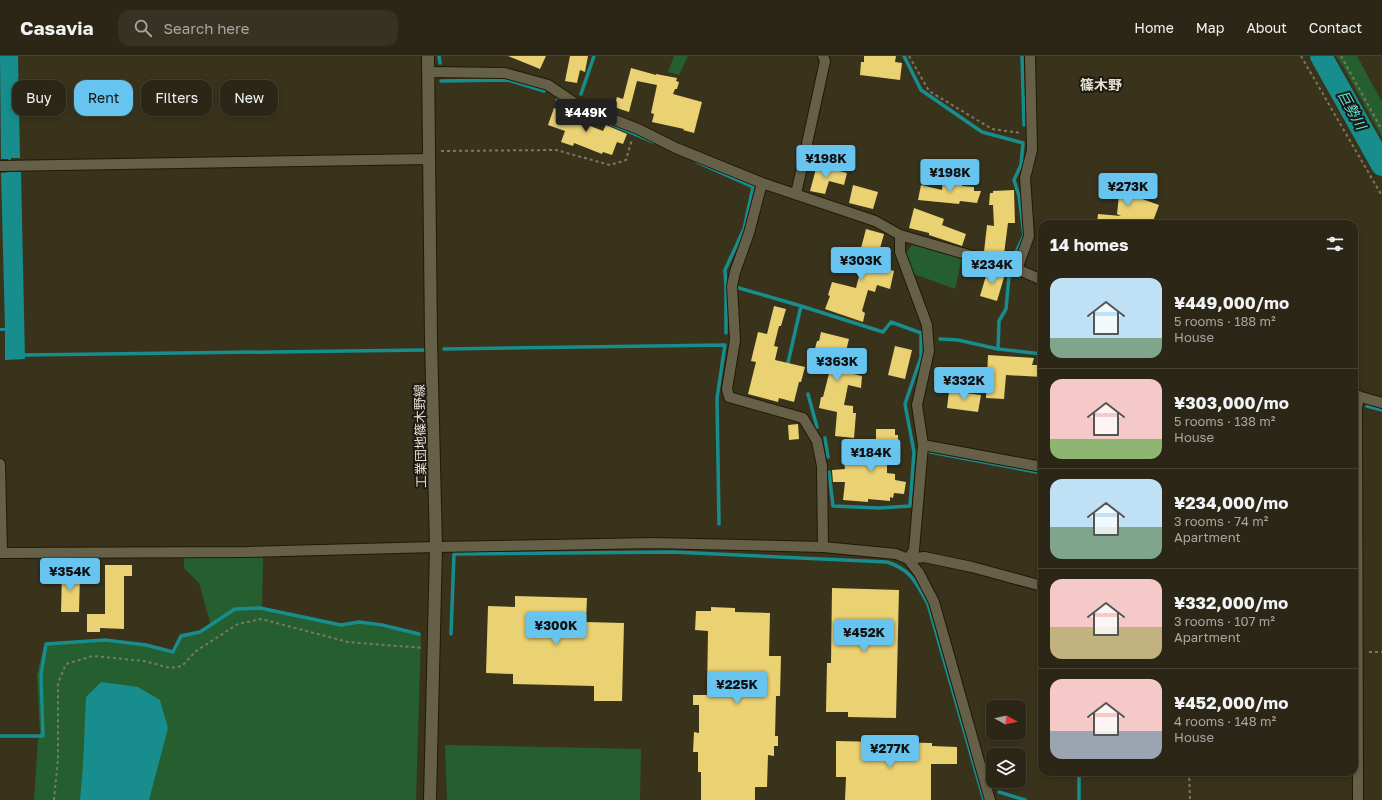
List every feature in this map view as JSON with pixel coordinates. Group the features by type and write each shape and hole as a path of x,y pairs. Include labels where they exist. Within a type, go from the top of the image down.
{"street":[{"name":"工業団地篠木野線","path":"428,56 431,339 436,547 430,800"},
{"path":"796,194 825,61 823,56"},
{"path":"1017,269 1029,236 1025,178 1032,150 1030,56"},
{"path":"428,72 505,73 548,85 579,106 638,129 676,148 762,183 875,221 900,235 1017,269 1038,278"},
{"path":"7,166 430,155"},
{"path":"762,183 749,233 734,272 732,286 735,340 727,389 729,397 802,418 817,441 822,466 823,547"},
{"path":"900,235 900,252 927,325 929,351 917,405 923,445 914,550 908,559"},
{"path":"1358,395 1382,403"},
{"path":"923,445 1038,467"},
{"path":"0,464 1,553 248,552 652,543 823,547 896,554 908,559 919,573 934,602 990,800"},
{"path":"908,559 924,557 951,562 1038,585"},
{"path":"1358,776 1358,800"}],"path":[{"path":"909,56 929,91 992,129 1031,135"},
{"path":"1301,56 1382,196"},
{"path":"1341,56 1382,130"},
{"path":"430,155 556,150 610,164 626,160 631,140"},
{"path":"54,800 58,759 58,683 66,664 92,656 144,661 170,668 182,666 196,651 238,624 261,619 348,642 434,648"},
{"path":"1189,776 1190,800"}],"green space":[{"path":"674,56 688,56 679,75 668,72"},
{"path":"1336,56 1357,56 1382,102 1382,137 1343,66"},
{"path":"915,241 963,255 955,289 914,274 906,253"},
{"path":"263,556 262,609 341,626 359,623 421,635 416,800 34,800 38,740 40,734 37,675 44,645 107,641 148,646 174,653 182,637 202,633 211,626 199,583 184,568 184,558"},
{"path":"445,745 641,749 640,800 447,800"}],"water":[{"path":"0,56 18,56 18,80 12,80 12,116 19,116 20,158 11,158 12,172 21,172 25,359 5,360 5,331 0,331 0,328 5,328 1,173 9,172 8,159 1,159"},
{"path":"101,682 138,687 160,700 168,728 149,800 80,800 86,697"}],"building":[{"path":"508,56 546,56 540,69"},
{"path":"570,56 588,56 585,72 580,70 577,83 565,81"},
{"path":"864,56 896,56 895,62 902,63 900,80 860,75 861,62 864,62"},
{"path":"631,68 656,75 677,78 676,81 679,82 677,89 675,89 673,94 702,102 694,133 683,130 684,129 652,122 654,114 651,113 657,85 637,81 629,112 614,107 617,97 623,99"},
{"path":"554,108 571,115 573,112 582,116 580,122 603,131 606,125 627,134 623,144 617,142 612,155 603,152 602,154 574,143 573,146 561,142 565,131 548,125"},
{"path":"817,165 847,173 844,185 829,181 825,194 810,191"},
{"path":"943,180 962,182 962,186 974,187 974,191 981,191 977,203 960,201 959,204 918,200 921,185 942,190"},
{"path":"1105,182 1135,185 1134,196 1159,205 1153,220 1097,220 1098,214 1121,216 1117,214 1119,195 1104,193"},
{"path":"853,185 878,192 873,209 849,203"},
{"path":"1014,190 1015,223 1008,223 1004,254 984,252 987,225 994,226 993,205 989,205 990,193 993,193 993,191"},
{"path":"914,208 944,219 942,225 966,234 962,246 929,235 929,233 909,228"},
{"path":"866,229 884,234 877,259 883,260 881,267 894,271 890,289 877,285 875,292 868,290 862,311 865,313 863,322 825,309 830,296 828,295 832,282 856,288 866,249 861,248"},
{"path":"988,269 1005,274 997,301 980,296"},
{"path":"774,306 786,309 781,326 779,326 774,346 778,347 775,360 805,367 801,382 799,382 794,402 779,398 778,402 748,394 756,362 751,361 758,332 767,334"},
{"path":"821,332 849,339 841,371 862,376 861,388 848,385 844,405 853,406 853,413 856,413 854,438 835,436 837,412 819,408 831,366 808,360 810,351 814,352"},
{"path":"895,346 912,350 905,379 888,375"},
{"path":"988,355 1034,358 1032,365 1038,365 1038,377 1006,375 1004,399 986,398"},
{"path":"949,391 981,395 978,412 947,408"},
{"path":"798,424 799,439 789,440 788,425"},
{"path":"876,429 895,429 895,435 898,435 898,452 887,452 887,473 895,474 895,480 906,482 904,494 894,493 893,498 890,497 890,501 868,499 868,502 843,500 845,482 833,482 832,470 845,469 844,462 848,462 848,459 857,459 858,455 876,455"},
{"path":"105,565 132,565 132,576 124,576 124,629 100,628 100,632 87,632 87,614 105,614"},
{"path":"62,573 80,573 79,612 61,612"},
{"path":"832,588 899,590 896,718 848,717 848,712 826,712 827,663 831,663"},
{"path":"515,596 587,598 586,622 624,623 622,701 594,701 594,686 513,684 513,674 486,673 488,606 515,607"},
{"path":"711,607 735,608 735,612 770,613 769,656 781,656 780,696 776,696 775,736 778,736 778,746 774,746 774,756 768,755 767,787 755,787 755,800 701,800 701,772 698,772 698,752 693,752 694,732 699,733 699,705 693,705 693,695 707,695 708,631 695,630 696,611 711,611"},
{"path":"836,741 932,743 932,746 957,747 957,764 931,764 931,800 845,800 846,777 836,777"}],"waterway":[{"path":"439,56 440,63"},
{"path":"581,94 594,56"},
{"path":"904,56 921,90 982,132 1023,143 1021,165 1014,180 1019,196 1024,235 1012,261"},
{"path":"1022,56 1024,125"},
{"name":"巨勢川","path":"1321,56 1382,165"},
{"path":"441,81 508,80 544,91"},
{"path":"557,100 571,109 595,118"},
{"path":"606,122 653,142"},
{"path":"697,162 753,187 744,229 725,270 726,287"},
{"path":"998,349 999,321 1006,309 1009,276"},
{"path":"726,333 726,287 732,286 883,332 891,322 921,333 921,357 905,404 914,452 910,506 879,508 833,506 829,472"},
{"path":"787,367 801,306"},
{"path":"940,339 958,340 998,349 1038,354"},
{"path":"444,349 725,345 717,398 719,524"},
{"path":"25,355 424,350"},
{"path":"808,394 817,427"},
{"path":"1367,406 1382,410"},
{"path":"825,438 828,457"},
{"path":"930,452 1038,472"},
{"path":"451,634 454,554 673,552 887,562 908,573 928,604 984,800"},
{"path":"0,736 43,736 41,675 46,644 105,640 146,645 173,652 181,636 200,632 235,609 260,608 341,625 359,622 382,625 419,634"},
{"path":"1079,776 1079,800"},
{"path":"999,792 1025,800"}],"district":[{"name":"篠木野","path":"1101,85"}]}
